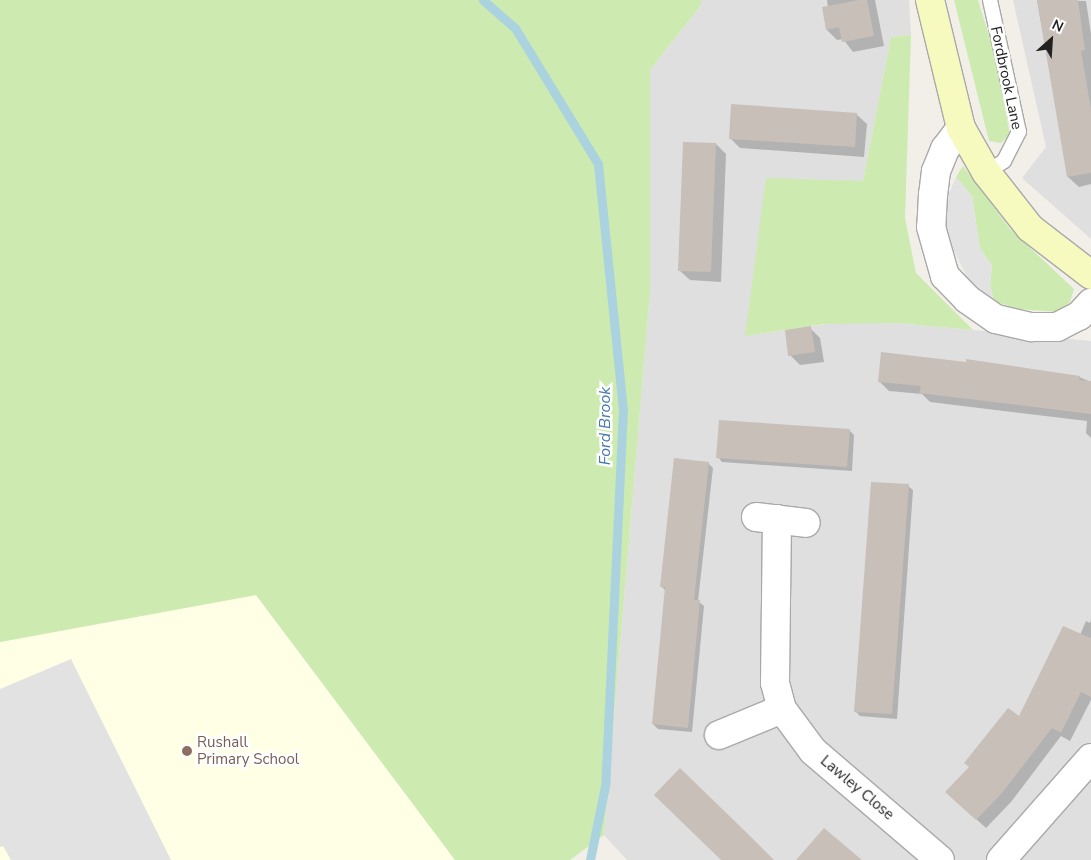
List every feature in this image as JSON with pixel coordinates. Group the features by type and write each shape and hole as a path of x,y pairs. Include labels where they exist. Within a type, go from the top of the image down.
{"street":[{"path":"930,0 961,128 986,172 1030,228 1059,253 1091,275"},
{"path":"961,128 946,149 936,171 933,194 931,228 945,276 967,299 996,319 1032,327 1058,327 1079,316 1091,303"},
{"name":"Lawley Close","path":"806,523 767,518 774,666 782,709 813,751 940,860"},
{"path":"719,735 782,709"},
{"path":"1001,860 1091,758"}],"lane":[{"name":"Fordbrook Lane","path":"986,172 1004,161 1019,132 990,0"}],"shaded area":[{"path":"701,0 909,0 911,35 891,37 863,181 766,333 833,323 897,323 1091,341 1091,860 627,860 604,835 650,292 650,70 701,5"},
{"path":"1013,0 1091,0 1091,239 1022,178 1046,147"},
{"path":"956,177 972,196 980,249 992,265 990,286 994,301 968,279 947,237 947,198"},
{"name":"Rushall Primary School","path":"256,595 455,860 0,860 0,642"},
{"path":"71,659 171,860 11,860 3,846 0,847 0,689"}],"green space":[{"path":"0,0 701,0 701,5 650,70 650,292 604,835 570,860 455,860 256,595 0,642"},
{"path":"954,0 978,0 996,58 1010,135 1001,143 989,141"},
{"path":"911,35 905,218 916,273 973,330 897,323 824,324 745,336 766,178 863,181 891,37"},
{"path":"963,166 1010,229 1074,289 1070,302 1059,312 1017,309 994,301 990,286 992,265 980,249 972,196 956,177"}],"building":[{"path":"867,0 874,36 842,42 839,27 826,30 822,7"},
{"path":"1037,0 1078,0 1085,50 1081,51 1091,109 1091,173 1067,177"},
{"path":"731,104 857,113 855,147 729,139"},
{"path":"683,142 716,143 711,272 678,271"},
{"path":"811,326 815,352 788,356 785,330"},
{"path":"881,352 966,362 966,359 1080,376 1079,380 1091,381 1091,414 919,393 921,386 878,382"},
{"path":"719,420 850,429 847,467 716,458"},
{"path":"674,458 709,462 694,600 700,600 688,728 652,724 665,587 660,587"},
{"path":"871,482 909,484 892,714 854,712"},
{"path":"1063,626 1091,638 1091,697 1081,692 1061,733 1052,728 1002,793 976,820 945,792 969,767 964,763 1008,708 1019,716"},
{"path":"680,768 774,860 721,860 654,795"},
{"path":"824,828 862,860 796,860"}],"waterway":[{"name":"Ford Brook","path":"483,0 515,28 598,164 623,409 605,786 590,860"}],"place":[{"name":"Rushall Primary School","path":"187,751"}]}
